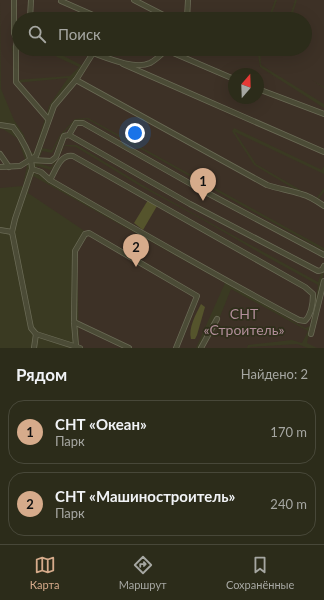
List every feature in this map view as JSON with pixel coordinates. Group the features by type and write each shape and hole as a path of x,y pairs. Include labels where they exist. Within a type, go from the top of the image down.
{"street":[{"path":"14,0 14,12"},
{"path":"30,12 31,0"},
{"path":"134,0 157,12"},
{"path":"187,12 188,0"},
{"path":"61,1 86,12"},
{"path":"16,56 16,82 48,119"},
{"path":"0,167 20,166 36,156 48,119 54,106 76,80 91,56"},
{"path":"102,56 324,152"},
{"path":"114,60 141,65 150,63 158,56"},
{"path":"179,56 228,76"},
{"path":"76,80 267,184 281,190 302,194 324,206"},
{"path":"264,91 324,114"},
{"path":"30,160 51,161 56,157 64,136 69,135 76,123 83,123 198,188 324,255"},
{"path":"0,125 13,127 21,137 30,160 32,170 12,232 31,328 36,334 78,347 74,322 75,251 85,234 89,233 197,296 176,348"},
{"path":"69,135 190,204 318,272 322,270 324,266"},
{"path":"0,154 9,167"},
{"path":"32,170 41,172 50,180 238,288 299,320 304,321 307,319 313,303 313,294 305,288 73,156 68,155 63,157 50,180"},
{"path":"0,230 12,232"},
{"path":"311,334 324,281"},
{"path":"201,348 217,319"},
{"path":"74,322 129,348"},
{"path":"34,348 36,334"}],"green space":[{"path":"0,0 275,0 271,12 12,12 12,56 15,83 68,78 49,106 34,153 29,151 24,135 14,120 1,89"},
{"path":"277,0 295,0 291,12 273,12"},
{"path":"297,0 324,0 324,87 312,80 324,88 324,104 261,65 260,56 312,56 312,12 293,12"},
{"path":"15,56 56,56 79,67 70,76 16,80"},
{"path":"64,56 258,56 260,67 262,68 228,68 228,104 264,104 264,70 324,108 324,166 322,170 234,128 232,131 254,165 316,202 324,192 324,248 88,118 75,119 60,135 52,150 42,148 55,109 85,67"},
{"path":"87,119 324,251 324,265 318,282 149,189 77,145 65,145 51,167 38,163 42,151 52,153 61,136 75,121"},
{"path":"0,129 3,129 18,139 27,165 23,186 0,188"},
{"path":"235,132 324,174 324,188 316,199 256,164"},
{"path":"65,146 76,147 140,186 318,285 310,326 305,328 54,180 34,173 37,166 51,170"},
{"path":"33,176 225,283 196,348 84,348 79,345 77,252 89,234 28,193"},
{"path":"324,272 324,348 317,348 307,343"},
{"name":"СНТ «Строитель»","path":"231,289 308,331 302,343 292,340 248,345 247,348 204,348 217,324"},
{"path":"297,344 308,348 249,348 250,347"}],"shaded area":[{"path":"148,200 157,206 143,230 134,223"},
{"path":"201,304 205,307 197,335 195,339 191,339 190,335 192,326"}],"place":[{"name":"СНТ «Океан»","path":"203,201"},
{"name":"СНТ «Машиностроитель»","path":"136,267"}]}
